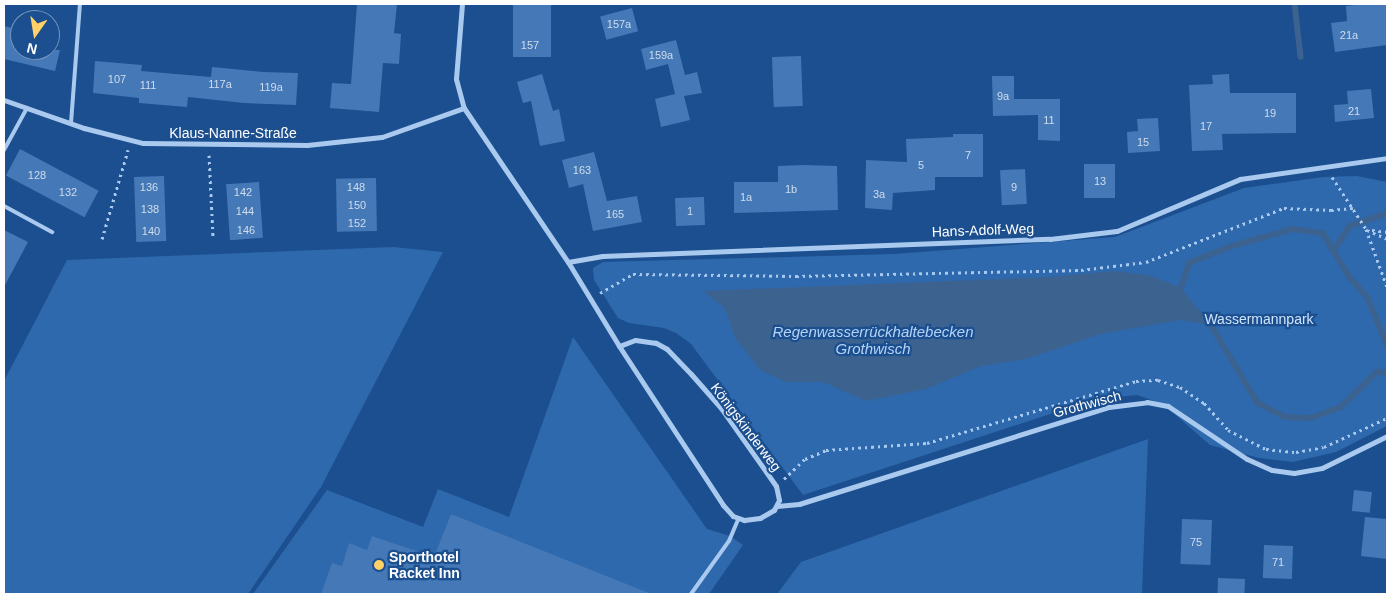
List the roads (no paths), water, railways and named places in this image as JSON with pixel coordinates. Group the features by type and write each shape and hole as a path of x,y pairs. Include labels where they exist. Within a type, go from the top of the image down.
{"street":[{"path":"462,4 456,78 464,108 568,262 619,346 723,505 739,518 760,518 768,515 777,506"},
{"name":"Klaus-Nanne-Straße","path":"4,100 71,123 143,144 307,145 382,137 464,108"},
{"name":"Hans-Adolf-Weg","path":"568,262 602,256 1050,239 1117,231 1240,180 1387,158"},
{"name":"Königskinderweg","path":"619,346 626,342 644,340 667,349 678,360 721,408 763,467 779,493 777,506"},
{"name":"Grothwisch","path":"777,506 799,504 1109,407 1147,402 1168,406 1247,459 1272,470 1294,473 1322,468 1387,436"}],"lane":[{"path":"71,123 80,4"},
{"path":"4,150 27,108"},
{"path":"4,206 52,232"},
{"path":"690,594 729,541 739,518"}],"water":[{"name":"Regenwasserrückhaltebecken Grothwisch","path":"1115,271 1152,276 1181,288 1211,325 1180,320 1101,334 1026,359 981,366 926,389 866,401 823,382 786,382 760,370 735,338 725,308 703,291 1051,277"}],"waterway":[{"path":"1295,4 1301,57"},
{"path":"1333,251 1350,226 1387,213"},
{"path":"1181,288 1189,263 1232,246 1293,229 1323,233 1349,276 1368,298 1387,344"},
{"path":"1211,325 1258,403 1285,417 1311,418 1341,407 1377,372 1387,373"}],"place":[{"name":"Sporthotel Racket Inn","path":"379,565"}],"park label":[{"name":"Wassermannpark","path":"1259,319"}]}
